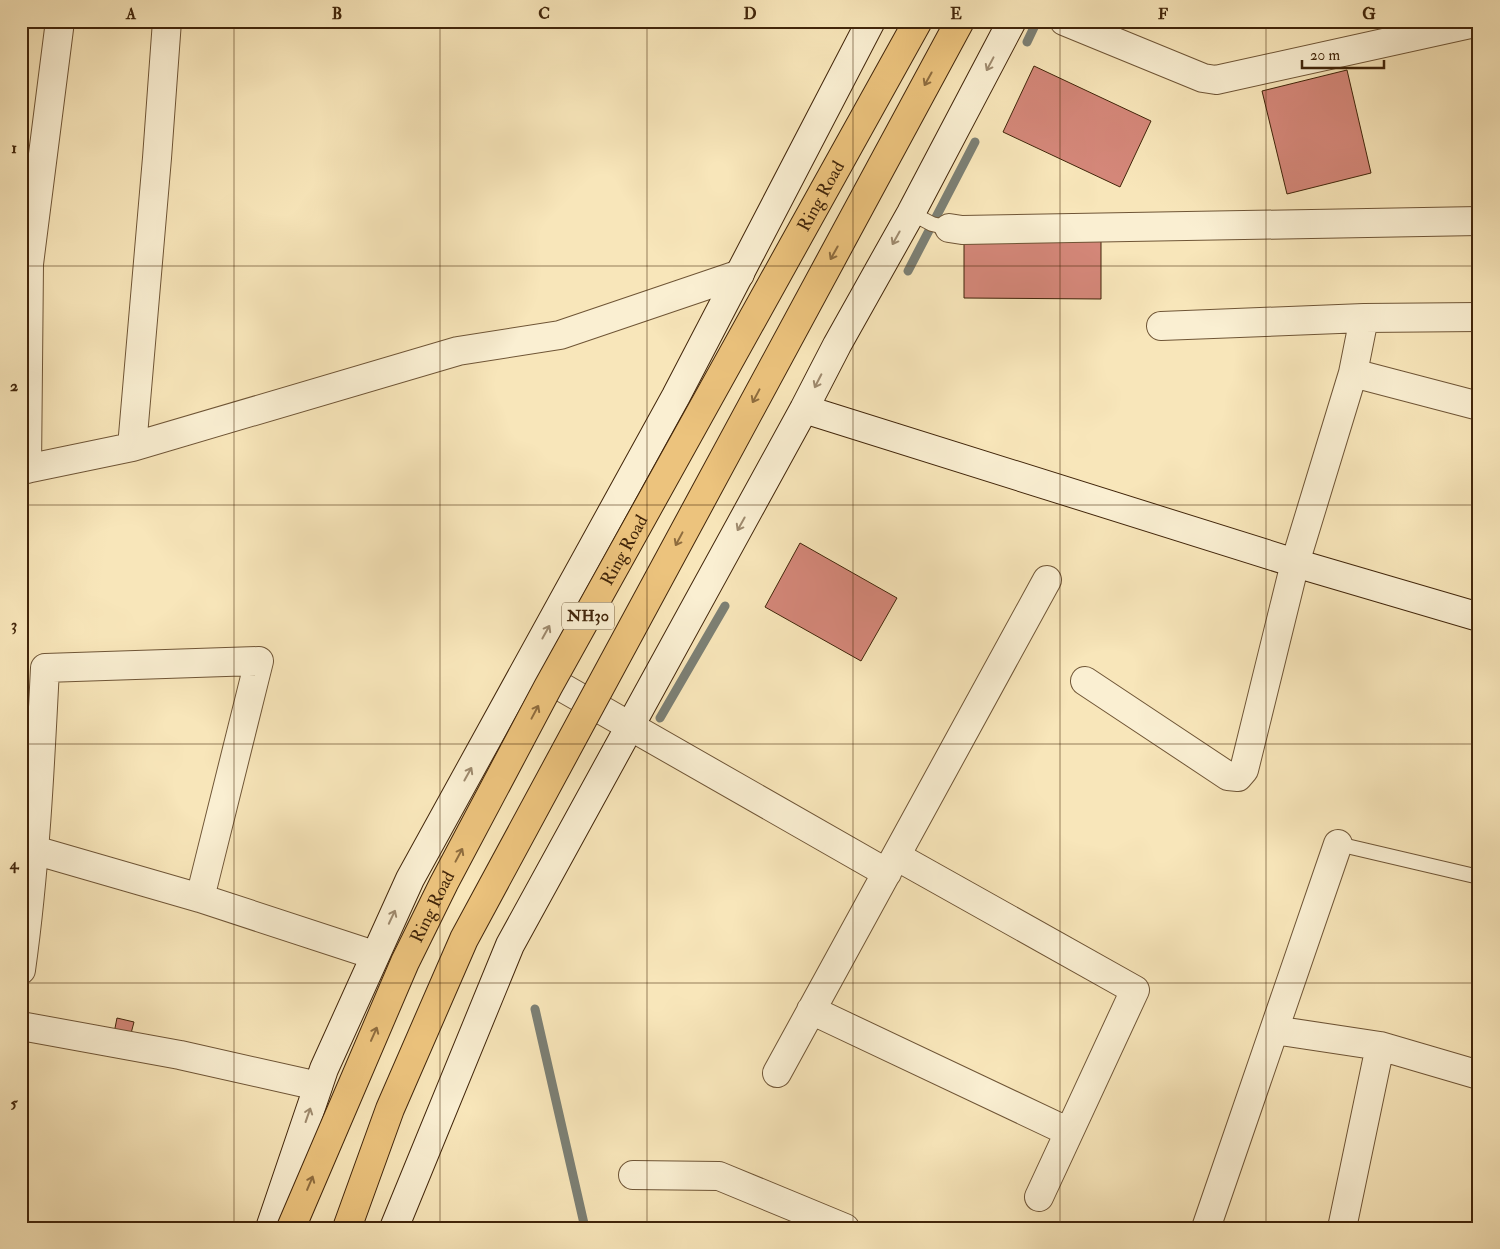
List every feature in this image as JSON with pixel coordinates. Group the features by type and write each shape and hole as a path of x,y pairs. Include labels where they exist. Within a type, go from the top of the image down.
{"highway":[{"name":"Ring Road","path":"291,1228 405,962 444,883 548,687 918,21"},
{"name":"Ring Road","path":"347,1228 390,1110 464,939 960,21"}],"street":[{"path":"60,21 29,264 24,470 132,447 458,351 560,335 740,274"},
{"path":"132,447 167,21"},
{"path":"270,1228 324,1069 410,879 676,396 870,21"},
{"path":"394,1228 510,945 630,725 813,412 836,345 930,222 1012,21"},
{"path":"1064,21 1203,78 1216,80 1479,22"},
{"path":"930,222 962,230 1479,221"},
{"path":"1161,326 1364,318 1479,316"},
{"path":"1085,681 1228,776 1238,777 1244,770 1295,563 1353,373 1364,318"},
{"path":"1353,373 1479,406"},
{"path":"813,412 1295,563 1479,617"},
{"path":"778,1072 1048,580"},
{"path":"21,970 31,902 45,668 259,661 200,898"},
{"path":"527,667 630,725 1135,990 1039,1197"},
{"path":"1206,1228 1338,844"},
{"path":"34,850 200,898 374,955"},
{"path":"811,1010 1069,1132"},
{"path":"21,1026 180,1055 318,1086"},
{"path":"1274,1030 1380,1046 1479,1075"},
{"path":"1342,1228 1380,1046"},
{"path":"633,1175 719,1176 845,1228"}],"lane":[{"path":"1338,844 1479,877"}],"building":[{"path":"1034,66 1151,121 1120,187 1003,132"},
{"path":"1347,70 1371,173 1287,194 1262,91"},
{"path":"964,234 1101,236 1101,299 964,298"},
{"path":"800,543 897,598 861,661 765,607"},
{"path":"117,1018 134,1022 129,1041 113,1038"}],"waterway":[{"path":"1027,42 1037,21"},
{"path":"908,271 975,142"},
{"path":"660,718 725,606"},
{"path":"535,1009 585,1228"}]}
